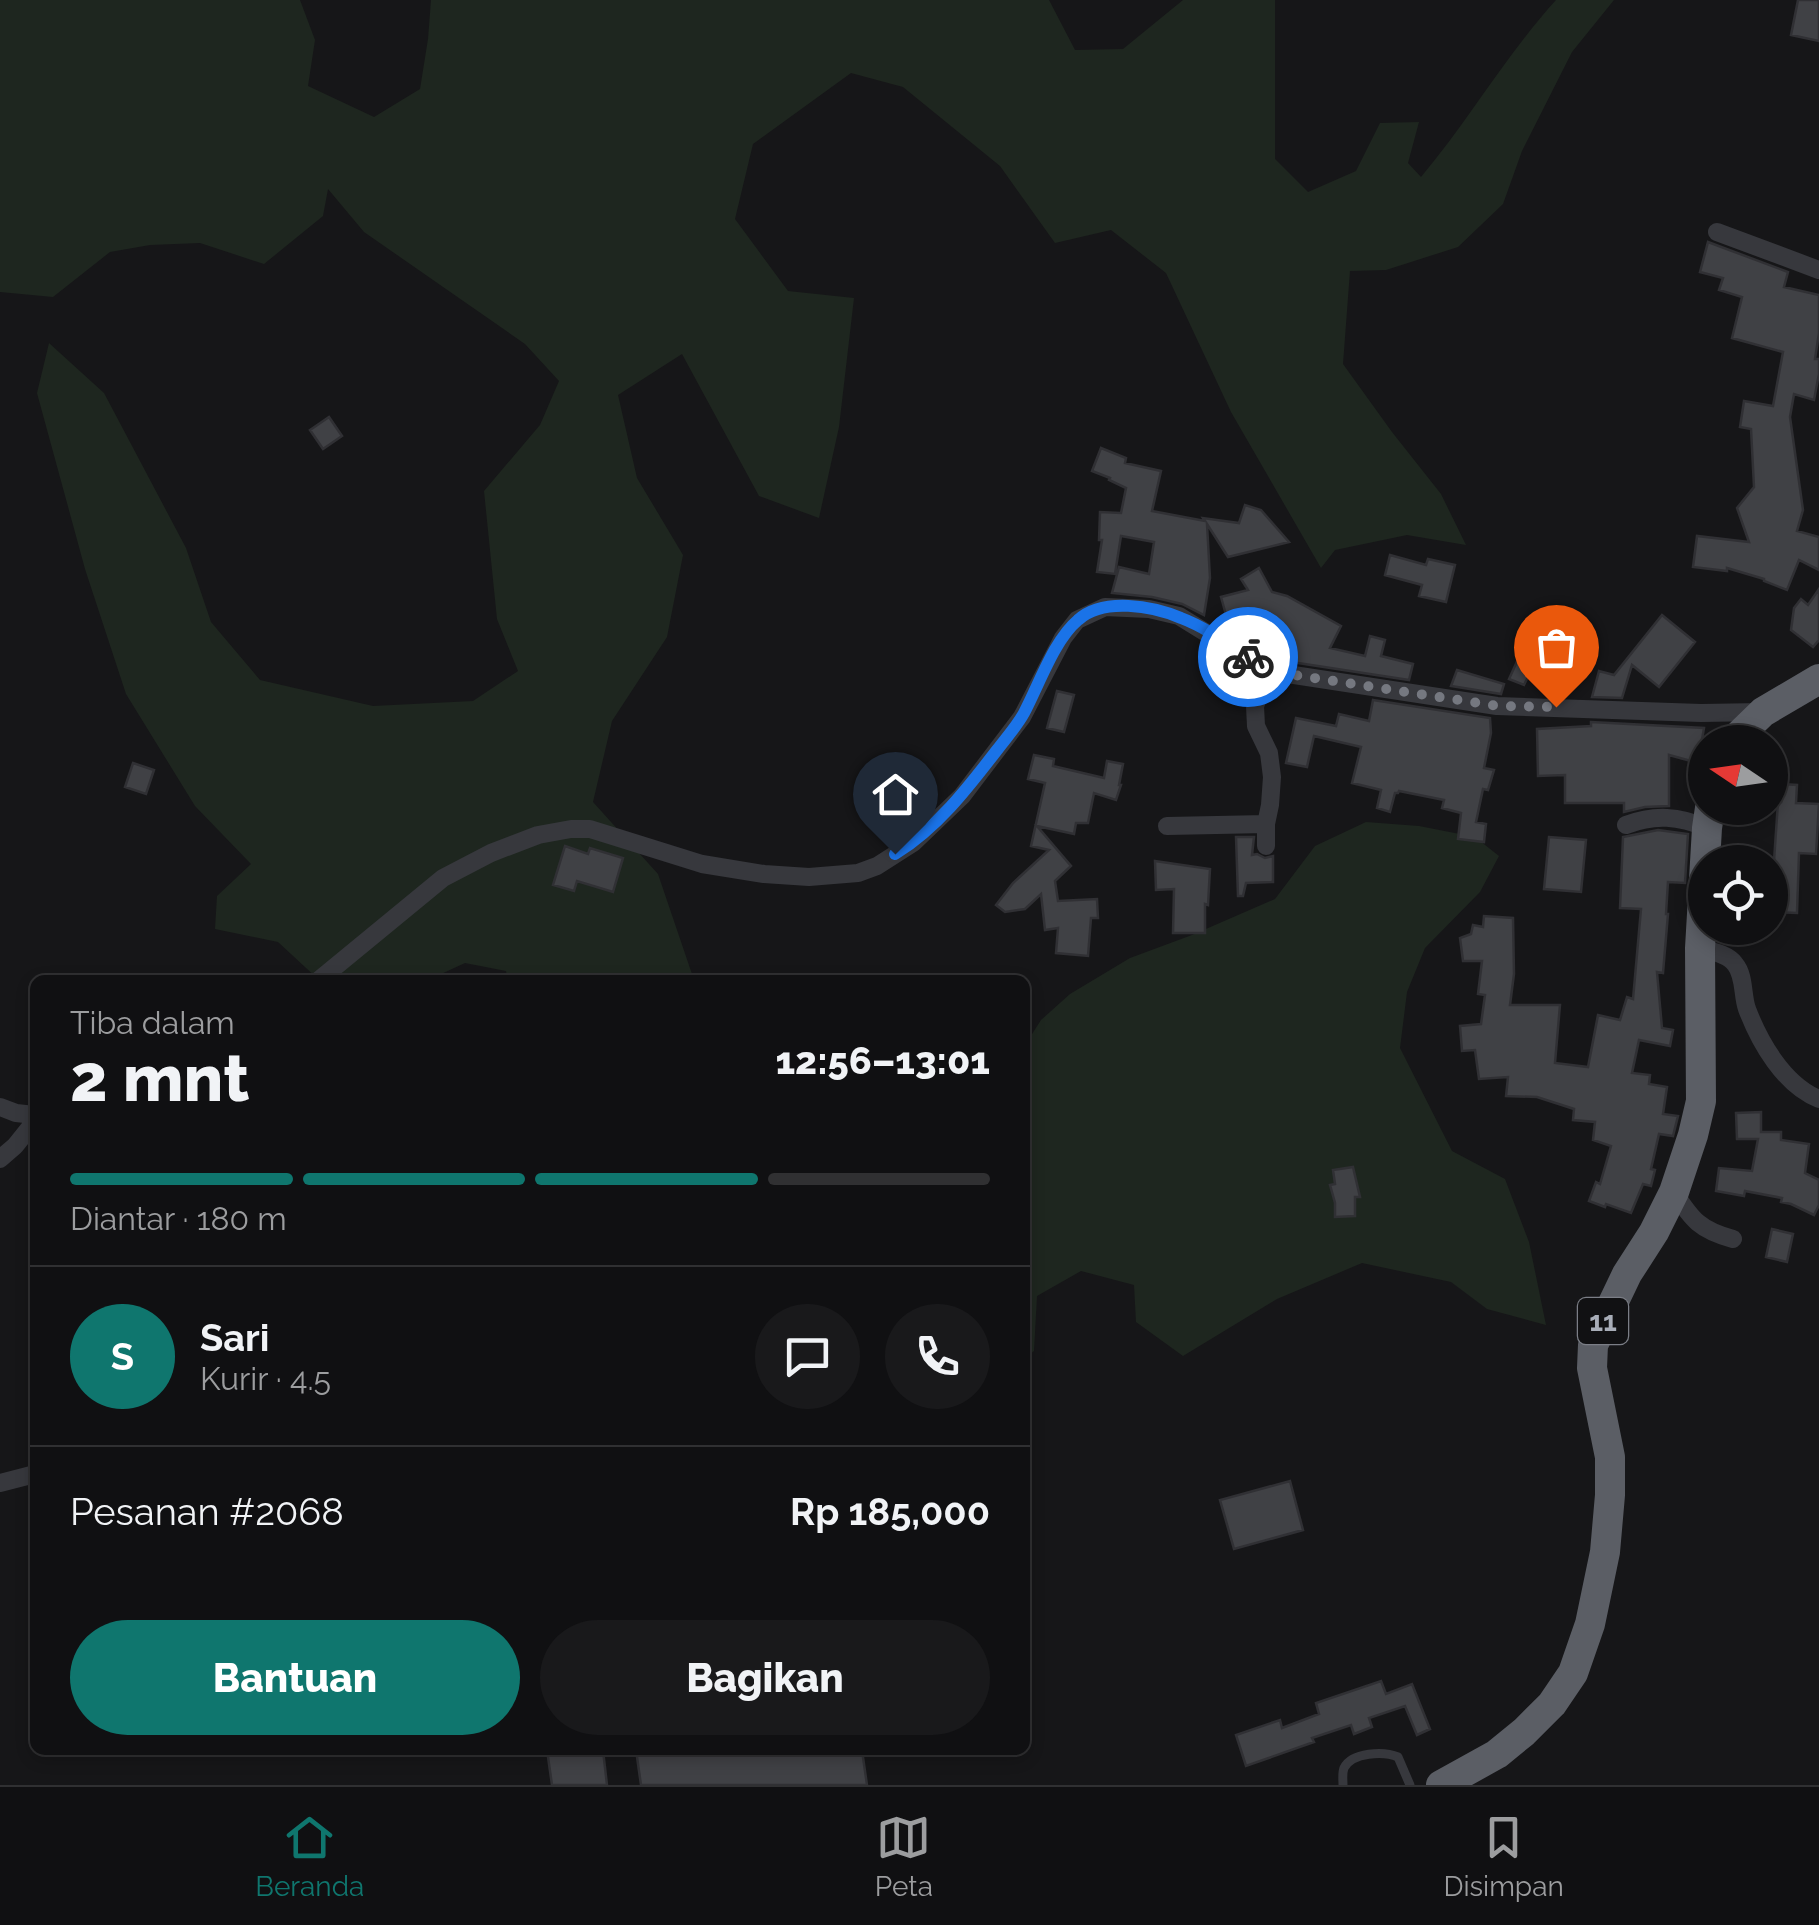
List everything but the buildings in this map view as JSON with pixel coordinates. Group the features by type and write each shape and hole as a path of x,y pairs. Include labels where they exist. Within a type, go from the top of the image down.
{"highway":[{"path":"1750,725 1764,712 1819,679"},
{"name":"11","path":"1441,1785 1498,1754 1552,1704 1573,1673 1590,1624 1605,1552 1610,1496 1610,1456 1592,1368 1593,1344 1674,1192 1701,1102 1700,948 1708,825"}],"street":[{"path":"1717,232 1819,270"},
{"path":"326,975 443,878 538,835 590,830 702,864 764,874 809,877 858,873 877,866 914,843 962,796 1022,718 1063,638 1077,620 1105,608 1149,609 1179,616 1268,671 1498,706 1764,712"},
{"path":"1266,846 1272,777 1268,753 1256,726 1255,706 1268,671"},
{"path":"1626,825 1644,818 1688,819"},
{"path":"1167,826 1266,824"},
{"path":"1700,948 1732,959 1741,975 1746,1007 1770,1056 1794,1084 1819,1098"},
{"path":"0,1107 30,1117"},
{"path":"0,1158 15,1146 30,1125"},
{"path":"1674,1192 1692,1220 1711,1233 1734,1239"},
{"path":"0,1483 30,1475"}],"lane":[{"path":"1344,1785 1343,1770 1351,1760 1385,1752 1398,1757 1410,1785"}],"shaded area":[{"path":"0,0 300,0 315,40 308,86 374,117 420,89 431,0 1049,0 1075,50 1123,49 1183,0 1275,0 1275,159 1308,192 1356,171 1380,123 1419,122 1408,163 1421,177 1556,0 1614,0 1572,52 1522,151 1503,204 1458,247 1386,270 1350,271 1343,364 1441,494 1466,545 1407,535 1335,550 1321,568 1231,412 1166,273 1111,230 1055,243 1000,166 903,87 851,73 753,144 735,219 788,291 854,298 839,427 819,518 759,496 682,354 618,395 637,478 683,555 667,637 612,721 593,802 658,874 692,975 507,975 506,971 465,963 439,975 314,975 278,942 215,929 217,896 251,864 195,806 126,694 85,569 37,393 49,343 104,393 186,548 211,622 260,680 373,706 473,701 518,671 497,619 484,491 540,425 559,381 525,344 364,232 328,189 323,216 264,264 200,243 150,245 110,252 53,297 0,292"},
{"path":"1366,822 1419,826 1475,837 1499,856 1480,892 1425,948 1407,992 1400,1048 1452,1151 1505,1179 1529,1242 1546,1325 1487,1309 1451,1282 1362,1263 1277,1299 1183,1356 1136,1322 1134,1285 1081,1271 1037,1296 1034,1351 1030,1354 1030,1037 1041,1020 1070,994 1130,958 1275,899 1315,846"}],"way so far":[{"path":"1248,657 1268,671 1498,706 1556,707"}],"route":[{"path":"895,854 914,843 962,796 1022,718 1063,638 1077,620 1090,612 1120,606 1179,616 1248,657"}]}
